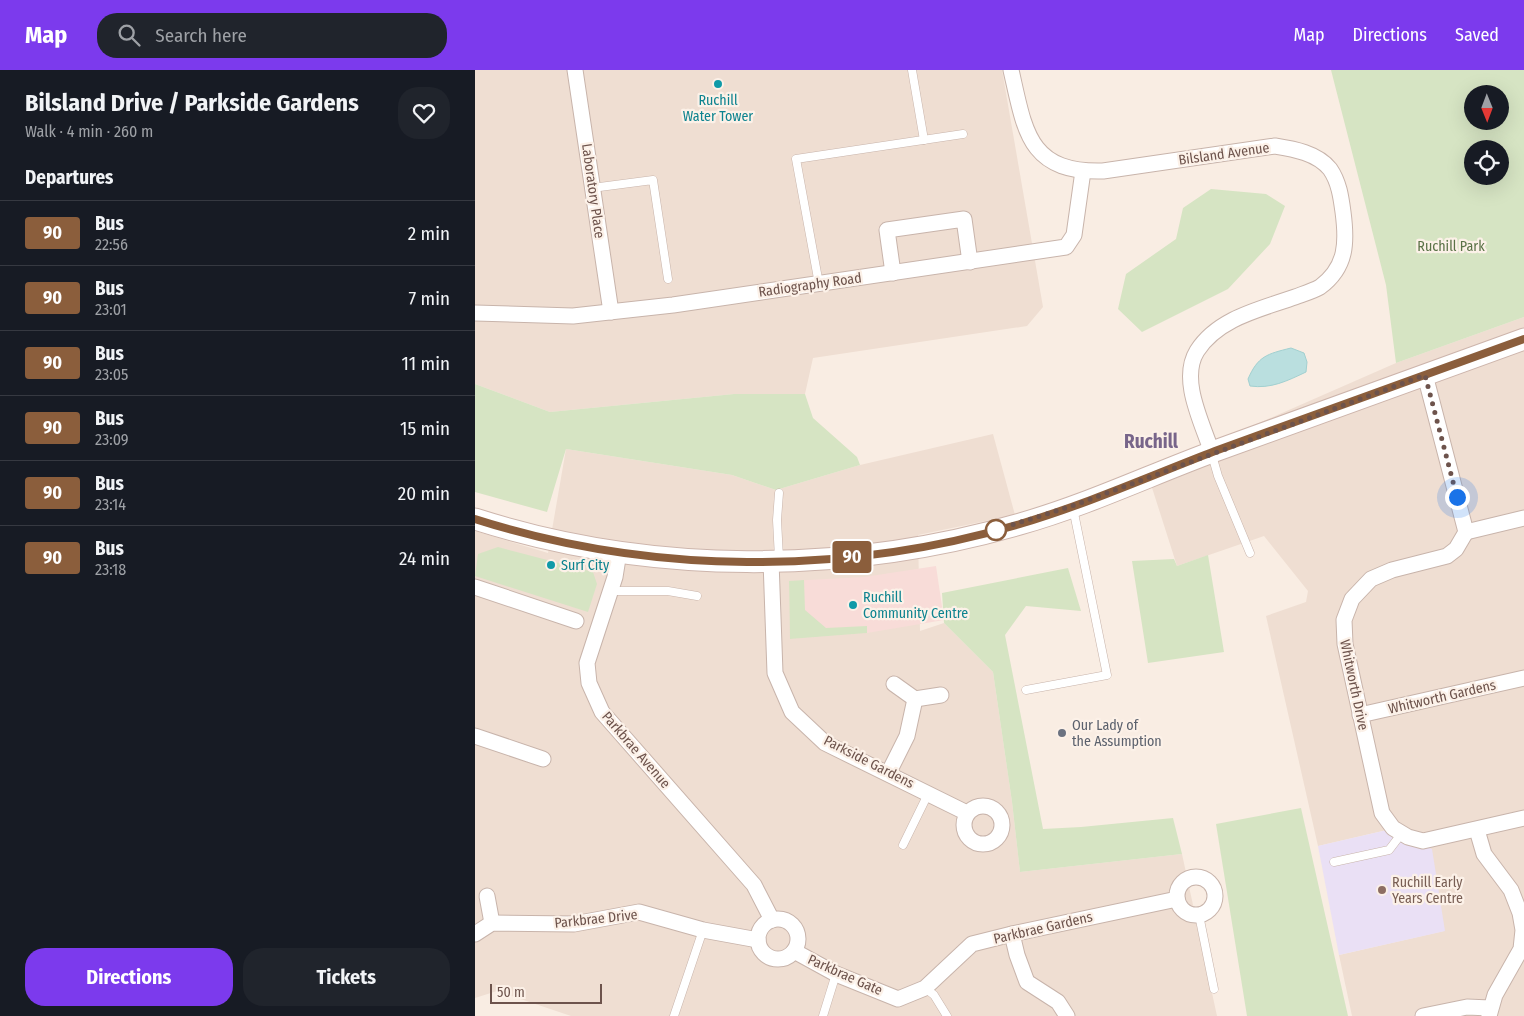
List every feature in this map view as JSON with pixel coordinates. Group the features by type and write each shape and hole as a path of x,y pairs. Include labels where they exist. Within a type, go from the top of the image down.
{"main road":[{"path":"476,523 619,552 687,559 775,561 833,558 918,548 1016,525 1072,506 1524,339"}],"street":[{"name":"Laboratory Place","path":"575,70 611,312"},
{"name":"Bilsland Avenue","path":"1011,70 1029,138 1041,154 1062,166 1083,171 1103,171 1275,146 1297,150 1313,156 1329,168 1340,189 1347,240 1343,256 1332,277 1318,288 1238,318 1219,328 1197,351 1190,372 1192,391 1212,453"},
{"name":"Radiography Road","path":"475,313 573,316 611,312 819,284 1066,247 1074,235 1083,171"},
{"path":"893,273 887,230 964,219 970,262"},
{"path":"1425,375 1465,532 1524,518"},
{"name":"Whitworth Drive","path":"1397,831 1382,813 1343,635 1344,620 1352,599 1367,582 1384,572 1447,556 1456,549 1465,532"},
{"name":"Parkbrae Avenue","path":"619,552 610,591 587,663 589,684 602,712 754,885 772,920"},
{"name":"Parkside Gardens","path":"775,561 775,673 792,712 825,742 967,812"},
{"path":"475,587 577,621"},
{"name":"Whitworth Gardens","path":"1361,715 1524,678"},
{"path":"894,684 915,700 941,695"},
{"path":"889,772 907,736 915,700"},
{"path":"475,736 543,759"},
{"path":"1397,831 1423,841 1524,818"},
{"path":"1423,1016 1461,1007 1489,1012 1495,995 1519,954 1524,939 1522,921 1515,897 1507,882 1484,854 1477,830"},
{"path":"1195,878 1207,881 1215,898 1210,909 1199,915 1193,915 1182,910 1177,899 1180,886 1189,879 1195,878"},
{"path":"475,934 491,923 487,896"},
{"name":"Parkbrae Gardens","path":"925,988 972,944 1177,899"},
{"name":"Parkbrae Drive","path":"491,923 574,924 639,912 703,930 758,940"},
{"path":"772,920 784,920 795,928 798,940 794,951 782,959 775,959 763,953 758,940 761,928 772,920"},
{"path":"1012,934 1027,982 1058,1002 1067,1016"},
{"name":"Parkbrae Gate","path":"794,951 836,974 897,999 925,988"}],"lane":[{"path":"912,70 923,140"},
{"path":"819,284 796,159 963,134"},
{"path":"592,188 653,180 668,278"},
{"path":"1212,453 1218,476 1250,554"},
{"path":"775,561 779,493"},
{"path":"1026,690 1107,676 1072,506"},
{"path":"610,591 668,590 697,596"},
{"name":"Parkside Gardens","path":"903,845 929,792"},
{"path":"1334,862 1389,850 1397,831"},
{"path":"1199,915 1215,989"},
{"path":"674,1016 703,930"},
{"path":"823,1016 836,974"},
{"path":"925,988 934,995 947,1016"}],"shaded area":[{"path":"475,70 1002,70 1043,307 1027,326 813,358 805,394 734,394 550,412 475,384"},
{"path":"1524,317 1524,1016 1352,1016 1339,955 1444,931 1387,830 1318,846 1266,616 1306,602 1308,591 1264,536 1177,566 1147,472 1396,363"},
{"path":"993,434 1015,515 918,535 920,631 944,623 993,672 1020,872 1182,854 1217,1016 571,1016 497,991 475,998 475,531 548,553 566,449 732,475 776,490 860,465"},
{"path":"936,566 944,620 867,633 790,639 789,581 864,577"},
{"name":"Ruchill Early Years Centre","path":"1387,830 1432,849 1445,931 1339,955 1318,846"}],"green space":[{"name":"Ruchill Park","path":"1331,70 1524,70 1524,317 1396,363 1386,285"},
{"path":"1211,189 1266,194 1285,206 1270,244 1228,289 1142,332 1118,309 1126,274 1176,239 1183,208"},
{"path":"475,384 550,412 734,394 805,394 813,418 857,457 860,465 776,490 732,475 566,449 547,512 475,492"},
{"path":"498,547 593,572 597,584 588,612 475,576 478,554"},
{"path":"1208,555 1224,652 1148,663 1132,561 1174,559 1177,566"},
{"path":"1068,568 1081,611 1026,606 1005,635 1043,829 1173,818 1182,854 1020,872 993,672 944,623 942,593"},
{"path":"804,580 805,610 826,628 867,626 867,633 790,639 789,581"},
{"path":"1301,808 1348,1016 1247,1016 1216,824"}],"water":[{"path":"1291,348 1304,353 1307,362 1306,372 1272,385 1250,386 1248,379 1256,365 1264,357"}],"bus line":[{"name":"90","path":"475,519 572,544 632,554 687,559 812,560 909,550 953,541 1040,518 1524,339"}],"place":[{"name":"Ruchill Water Tower","path":"718,84"},
{"name":"Surf City","path":"551,565"},
{"name":"Ruchill Community Centre","path":"853,605"},
{"name":"Our Lady of the Assumption","path":"1062,733"},
{"name":"Ruchill Early Years Centre","path":"1382,890"}],"district":[{"name":"Ruchill","path":"1151,441"}],"route":[{"path":"996,530 1040,518 1425,375 1457,497"}]}
